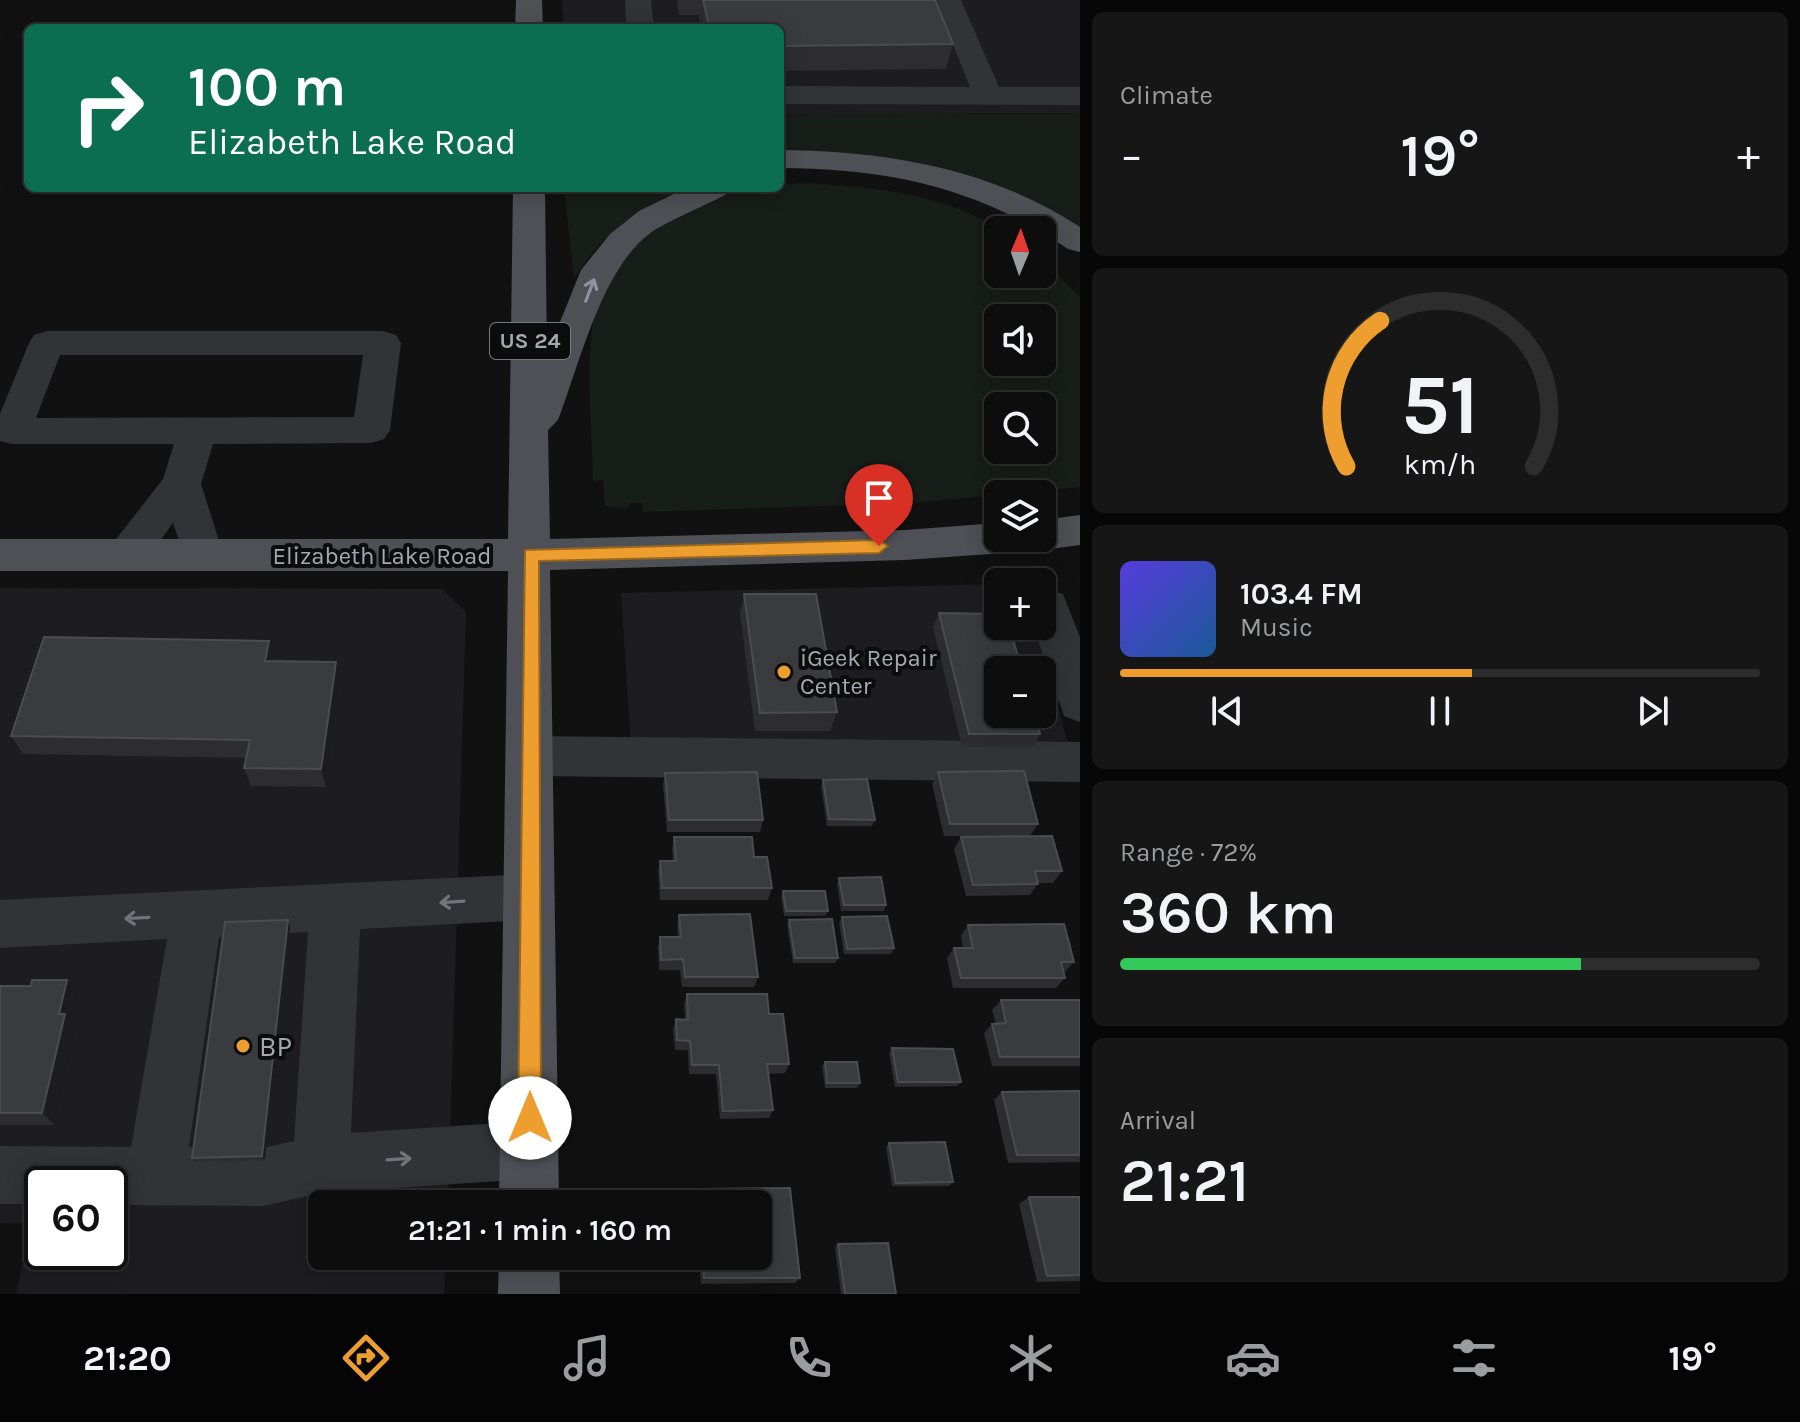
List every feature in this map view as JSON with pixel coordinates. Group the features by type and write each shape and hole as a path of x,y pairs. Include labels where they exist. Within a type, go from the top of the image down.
{"main road":[{"path":"529,0 529,24"},
{"path":"784,159 874,162 953,179 1026,208 1080,242"},
{"path":"784,178 842,177 913,188 991,216"},
{"name":"US 24","path":"529,192 530,1177"},
{"path":"531,441 598,270 609,252 634,228 664,209 709,192"},
{"path":"1056,255 1080,275"},
{"path":"1056,533 1080,530"},
{"name":"Elizabeth Lake Road","path":"0,555 531,555 879,546 984,539"},
{"path":"529,1270 529,1294"}],"street":[{"path":"638,0 640,24"},
{"path":"948,0 988,96"},
{"path":"784,95 1080,96"},
{"path":"47,343 383,343 371,430 198,430 12,431 47,343"},
{"path":"124,556 181,484 198,430"},
{"path":"181,484 202,553"},
{"path":"1056,630 1080,703"},
{"path":"530,756 1080,762"},
{"path":"0,924 530,897"},
{"path":"321,1164 335,908"},
{"path":"155,1177 197,915"},
{"path":"0,1175 263,1177 321,1164 530,1177"}],"shaded area":[{"path":"562,0 1080,0 1080,113 784,115 784,24 563,24"},
{"path":"1080,113 1080,234 1056,225 1056,216 1034,216 885,158 839,152 784,152 784,115"},
{"path":"797,183 876,189 928,199 978,217 984,220 984,288 1056,288 1056,273 1080,297 1080,487 1056,489 1056,480 984,480 984,496 913,503 643,512 642,503 631,503 626,508 605,506 603,480 593,481 590,372 594,317 609,268 618,256 649,231 689,209 741,192 784,192 784,185"},
{"path":"564,192 678,192 623,223 597,248 574,279"},
{"path":"984,584 984,640 1039,640 1043,656 984,656 984,728 1056,728 1056,701 1071,754 631,744 621,593"},
{"path":"0,588 442,589 466,612 448,1190 308,1190 308,1270 445,1270 444,1294 16,1294 24,1257 24,1270 128,1270 128,1166 24,1166 24,1224 0,1223"}],"building":[{"path":"703,0 935,0 953,44 784,46 784,24 709,24"},
{"name":"iGeek Repair Center","path":"744,594 816,594 837,712 760,713"},
{"path":"939,613 984,614 984,640 1013,640 1018,656 984,656 984,728 1038,728 1040,734 969,734"},
{"path":"44,637 269,641 265,661 336,662 321,769 244,768 250,740 11,736"},
{"path":"1024,771 1038,824 950,824 938,772"},
{"path":"757,772 763,820 669,820 665,773"},
{"path":"867,779 875,820 829,819 823,780"},
{"path":"1052,836 1062,871 1035,871 1038,884 973,885 961,837"},
{"path":"674,837 752,837 754,857 767,857 772,888 662,888 660,861 676,861"},
{"path":"881,877 886,905 844,905 839,878"},
{"path":"783,891 825,891 828,911 786,911"},
{"path":"750,914 758,977 685,977 683,959 661,960 660,937 681,937 679,915"},
{"path":"887,916 894,948 847,949 842,917"},
{"path":"832,919 838,958 795,958 789,920"},
{"path":"288,920 262,1156 192,1158 225,922"},
{"path":"1064,924 1074,962 1061,962 1065,978 961,978 954,948 973,948 968,925"},
{"path":"32,980 67,980 59,1014 65,1014 42,1113 0,1113 0,986 31,986"},
{"path":"687,994 767,994 769,1014 783,1014 789,1064 767,1064 773,1110 723,1111 719,1065 692,1065 690,1041 677,1040 676,1019 688,1020"},
{"path":"1001,1000 1080,1000 1080,1057 1000,1057 992,1024 1006,1023"},
{"path":"892,1048 953,1049 961,1082 898,1082"},
{"path":"825,1062 857,1062 860,1083 827,1083"},
{"path":"1080,1091 1080,1155 1017,1155 1002,1092"},
{"path":"945,1142 953,1182 896,1183 889,1143"},
{"path":"790,1188 800,1278 704,1278 704,1270 772,1270 772,1190 697,1189"},
{"path":"1029,1197 1080,1197 1080,1275 1047,1276"},
{"path":"888,1243 896,1294 845,1294 838,1244"}],"place":[{"name":"iGeek Repair Center","path":"784,672"},
{"name":"BP","path":"243,1046"}],"route":[{"path":"530,1118 531,555 879,546"}]}
